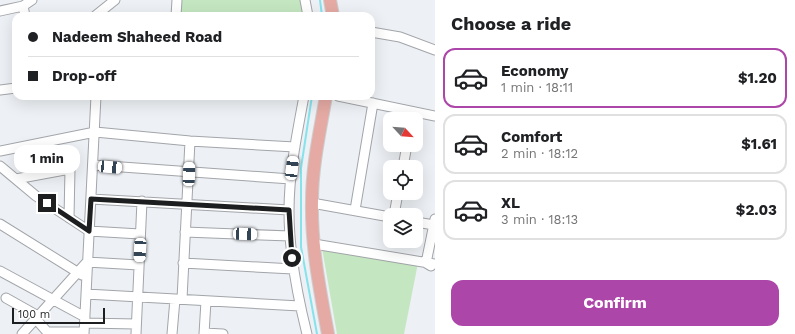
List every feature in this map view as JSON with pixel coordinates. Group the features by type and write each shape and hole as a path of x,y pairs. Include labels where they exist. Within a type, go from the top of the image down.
{"main road":[{"path":"330,0 332,12"},
{"path":"325,100 313,177 312,203 314,244 320,291 328,334"}],"street":[{"path":"0,10 23,6 32,0"},
{"path":"100,12 115,0"},
{"path":"176,12 177,0"},
{"path":"305,0 307,12"},
{"path":"23,6 24,12"},
{"path":"375,33 400,37 435,50"},
{"path":"0,90 12,88"},
{"path":"84,327 94,165 96,100"},
{"path":"303,100 295,147 289,210 293,269 307,334"},
{"path":"358,100 373,103 400,112"},
{"path":"355,210 373,103"},
{"path":"423,116 435,116"},
{"path":"0,151 95,132 190,141 295,147"},
{"path":"172,334 183,263 190,141"},
{"path":"94,165 189,174 291,180"},
{"path":"0,166 36,196 89,231 140,234"},
{"path":"16,179 70,169 69,218"},
{"path":"91,199 289,210"},
{"path":"136,334 142,201"},
{"path":"312,203 383,216"},
{"path":"423,222 434,222 431,263"},
{"path":"0,224 87,278"},
{"path":"185,232 290,236"},
{"path":"314,244 431,263 435,268"},
{"path":"22,334 87,262"},
{"path":"87,262 139,266"},
{"path":"183,263 293,269"},
{"path":"0,271 53,300 84,327"},
{"path":"86,294 300,306"},
{"path":"6,298 36,317 49,333 84,327 136,324"},
{"path":"206,300 204,333 223,334"}],"green space":[{"path":"177,0 305,0 307,12 176,12"},
{"path":"322,248 418,263 404,334 337,334"}],"waterway":[{"path":"320,0 322,12"},
{"path":"311,100 301,168 301,247 317,334"}],"route":[{"path":"47,203 89,231 91,199 289,210 292,258"}]}
